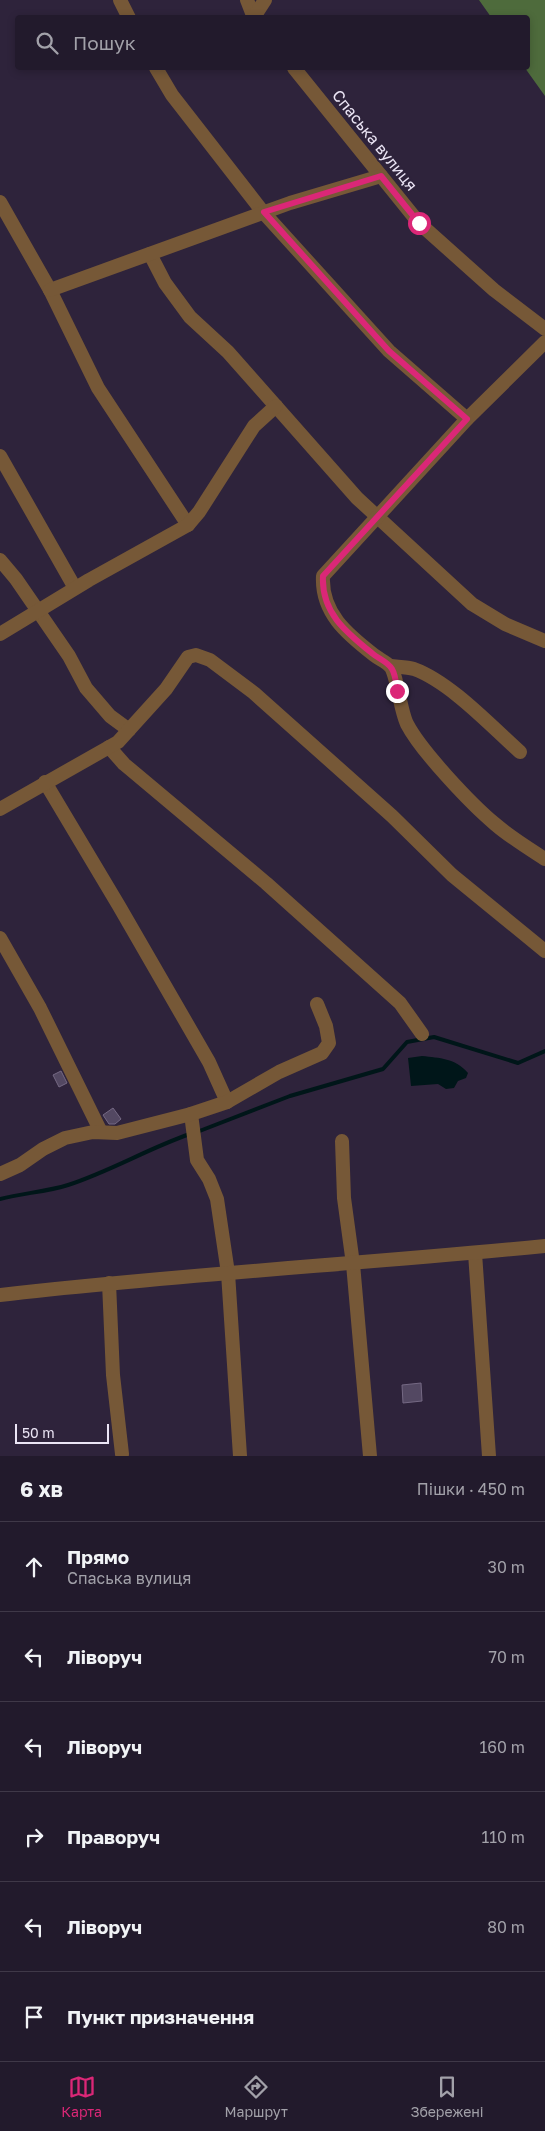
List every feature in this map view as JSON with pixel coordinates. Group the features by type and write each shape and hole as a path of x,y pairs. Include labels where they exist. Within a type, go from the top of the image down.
{"street":[{"path":"120,0 128,15"},
{"path":"247,0 253,15"},
{"path":"255,15 265,0"},
{"path":"157,70 172,95 264,212 389,351 467,419"},
{"name":"Спаська вулиця","path":"296,70 419,223 494,290 545,329"},
{"path":"50,290 264,212 381,176"},
{"path":"0,202 50,290 98,388 188,525"},
{"path":"150,254 165,283 190,317 228,352 338,478 377,518 472,604 505,624 545,641"},
{"path":"545,342 467,419 323,576 322,592 328,607 344,630 390,666 395,676 397,691 407,724 442,770 494,824 545,859"},
{"path":"0,634 76,588 188,525 199,512 254,426 276,406"},
{"path":"0,456 76,588"},
{"path":"0,560 39,611 69,656 86,688 110,716 129,730"},
{"path":"0,809 118,742 166,689 188,657 196,655 210,660 254,694 392,816 452,875 545,951"},
{"path":"390,666 413,669 431,678 466,702 520,752"},
{"path":"108,747 124,764 266,883 400,1003 422,1034"},
{"path":"45,782 120,906 209,1062 228,1102"},
{"path":"0,938 40,1008 101,1132"},
{"path":"0,1174 20,1165 43,1149 66,1138 101,1132 117,1133 193,1120 279,1072 322,1053 329,1043 326,1026 317,1004"},
{"path":"193,1120 197,1160 210,1179 218,1199 228,1273 240,1456"},
{"path":"342,1141 344,1198 353,1264 370,1456"},
{"path":"0,1295 109,1282 353,1264 545,1246"},
{"path":"475,1253 489,1456"},
{"path":"109,1282 113,1375 122,1454"}],"green space":[{"path":"479,0 545,0 545,96 526,70 530,70 530,15 490,15"}],"shaded area":[{"path":"422,1056 441,1058 458,1064 468,1073 466,1078 458,1081 454,1088 446,1089 438,1084 411,1086 408,1058"}],"building":[{"path":"61,1071 67,1083 59,1087 53,1075"},
{"path":"113,1108 121,1119 115,1124 109,1124 103,1115"},
{"path":"421,1383 422,1401 403,1403 402,1385"}],"waterway":[{"path":"197,1132 290,1096 383,1069 407,1042 434,1037 518,1063 545,1051"},
{"path":"0,1199 68,1185 190,1134"}],"route":[{"path":"397,691 395,676 390,666 344,630 328,607 322,592 323,576 467,419 389,351 264,212 381,176 419,223"}]}
